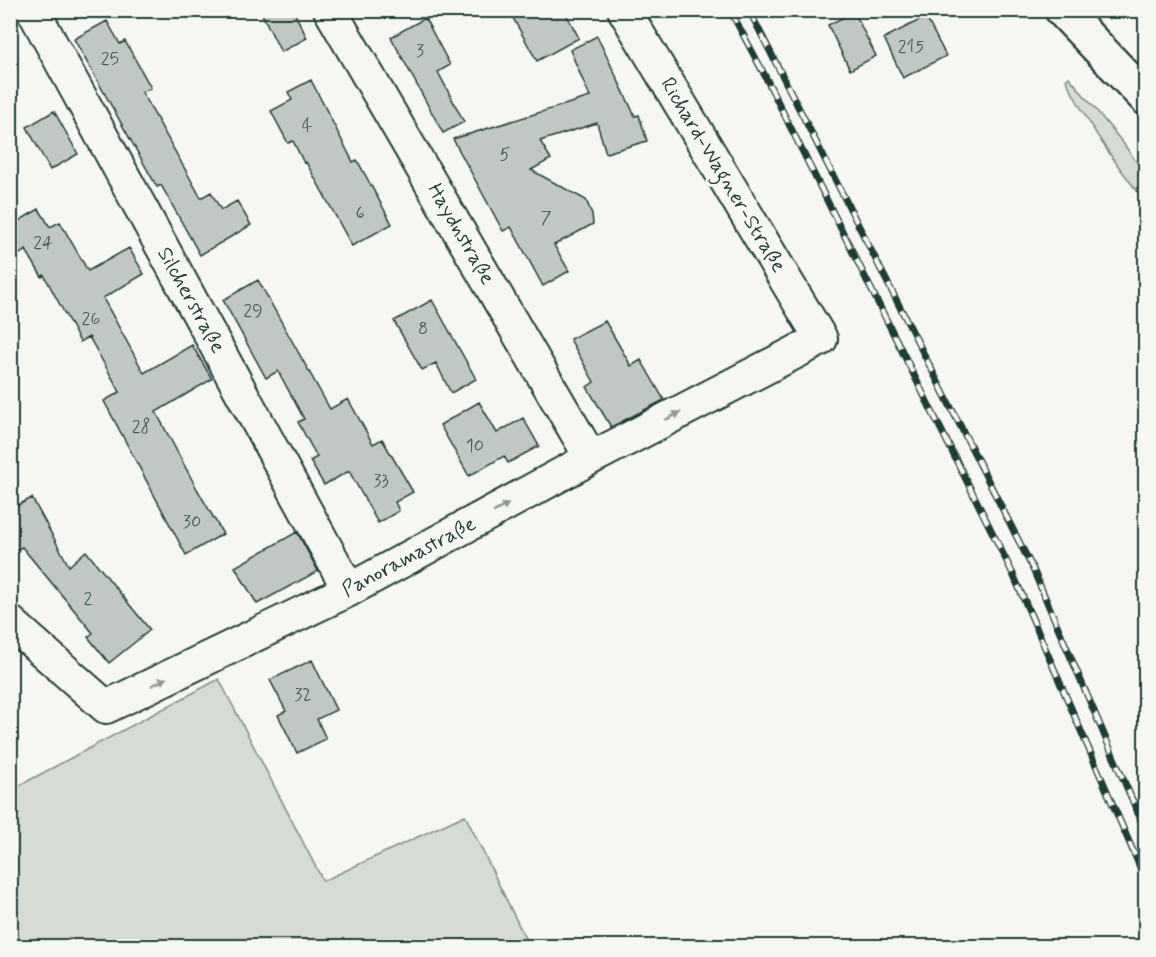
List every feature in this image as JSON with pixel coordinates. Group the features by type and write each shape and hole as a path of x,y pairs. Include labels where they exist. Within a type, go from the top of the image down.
{"main road":[{"path":"1062,10 1146,98"}],"street":[{"name":"Silcherstraße","path":"33,10 349,590"},
{"name":"Haydnstraße","path":"330,10 591,458"},
{"name":"Richard-Wagner-Straße","path":"624,10 821,339"},
{"name":"Panoramastraße","path":"10,622 106,707 349,590 591,458 821,339"}],"shaded area":[{"path":"1069,77 1123,143 1145,174 1145,201 1093,128 1066,80"},
{"path":"219,679 323,881 465,815 529,946 11,946 11,790"}],"building":[{"path":"260,10 293,10 307,38 281,52"},
{"path":"527,10 564,10 579,38 537,61 513,18"},
{"path":"854,12 876,56 850,70 828,25"},
{"path":"926,17 946,56 903,78 884,38"},
{"path":"425,18 450,65 438,72 464,122 443,133 391,37"},
{"path":"107,21 120,44 125,41 151,88 142,92 201,198 211,192 221,210 237,201 251,225 200,255 161,185 157,187 74,39"},
{"path":"597,36 635,116 639,115 647,141 606,153 597,123 540,141 551,159 531,170 586,200 592,214 593,224 554,245 569,271 543,286 511,227 503,231 453,139 590,97 570,50"},
{"path":"311,80 353,162 357,160 392,224 352,246 306,162 304,163 293,141 288,143 271,111 292,100 288,92"},
{"path":"54,111 78,154 50,170 27,127"},
{"path":"39,209 50,227 60,222 88,271 129,248 144,274 103,298 144,373 192,345 212,379 156,412 223,534 186,555 104,401 120,392 89,337 80,342 44,275 42,277 26,250 20,254 10,236 10,226"},
{"path":"258,280 330,409 348,399 373,444 382,439 413,492 395,502 399,511 378,523 349,471 324,485 310,461 317,457 298,422 304,419 278,371 266,378 223,300"},
{"path":"432,300 476,379 451,393 436,363 422,370 394,321"},
{"path":"605,321 631,366 641,360 664,400 611,427 587,387 594,382 570,339"},
{"path":"479,402 497,433 523,418 539,446 508,463 504,456 469,476 440,425"},
{"path":"32,498 69,566 86,551 150,630 109,663 88,637 93,633 22,547 10,553 10,509"},
{"path":"297,532 318,571 257,604 235,567"},
{"path":"312,660 336,710 317,719 326,739 297,753 278,715 286,711 270,680"}],"railway":[{"path":"730,10 1013,574 1146,881"},
{"path":"749,10 1032,567 1146,832"}]}
